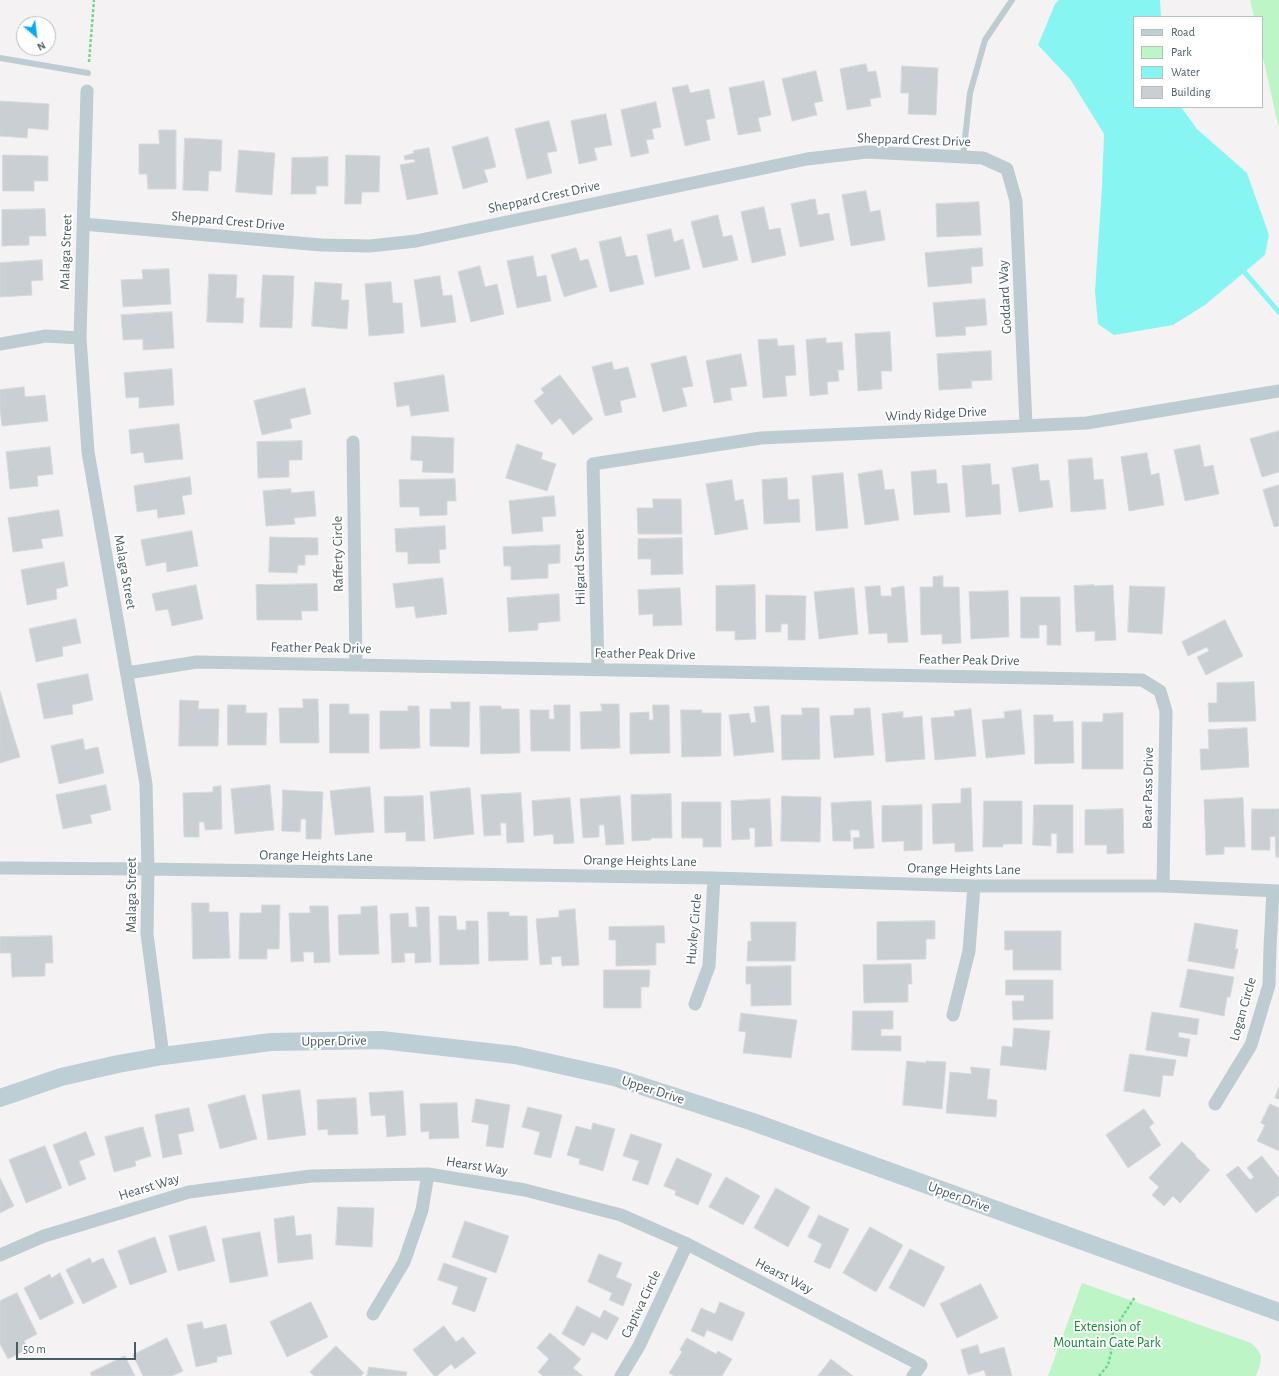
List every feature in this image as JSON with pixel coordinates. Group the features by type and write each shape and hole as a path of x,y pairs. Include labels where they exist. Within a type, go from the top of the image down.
{"main road":[{"name":"Upper Drive","path":"0,1098 25,1088 61,1077 118,1064 164,1056 271,1042 381,1040 515,1056 614,1077 753,1122 1279,1312"}],"street":[{"name":"Malaga Street","path":"87,91 80,338 88,452 146,784 148,869 147,934 164,1056"},
{"name":"Sheppard Crest Drive","path":"83,224 321,245 370,246 416,241 807,159 867,152 983,158 1007,169"},
{"name":"Goddard Way","path":"1007,169 1016,201 1026,425"},
{"path":"0,344 46,336 80,338"},
{"name":"Windy Ridge Drive","path":"593,464 761,438 1086,423 1279,390"},
{"name":"Rafferty Circle","path":"352,442 356,665"},
{"name":"Hilgard Street","path":"593,464 598,669"},
{"name":"Feather Peak Drive","path":"127,673 197,662 1142,680 1160,691"},
{"name":"Bear Pass Drive","path":"1160,691 1166,711 1163,886"},
{"name":"Orange Heights Lane","path":"0,868 714,878 974,886 1163,886 1276,891"},
{"name":"Huxley Circle","path":"695,1004 709,966 714,878"},
{"path":"954,1015 969,951 974,886"},
{"name":"Logan Circle","path":"1215,1104 1251,1045 1269,985 1270,947 1276,891"},
{"path":"373,1314 404,1262 422,1210 428,1174"},
{"name":"Hearst Way","path":"0,1255 44,1236 189,1192 312,1176 428,1174 525,1190 621,1215 687,1244 921,1365 913,1376"},
{"name":"Captiva Circle","path":"621,1376 639,1346 687,1244"}],"lane":[{"path":"963,157 970,92 985,40 1012,0"},
{"path":"0,58 88,72"}],"path":[{"path":"88,72 94,0"},
{"path":"1099,1376 1108,1365 1111,1353 1111,1338 1115,1328 1135,1297"}],"green space":[{"path":"1250,0 1279,0 1279,129 1263,57 1263,16 1254,16"},
{"name":"Extension of Mountain Gate Park","path":"1082,1283 1251,1343 1259,1351 1261,1358 1256,1376 1048,1376"}],"water":[{"path":"1059,0 1160,0 1161,16 1133,16 1133,108 1182,108 1197,129 1247,173 1269,235 1265,255 1205,305 1173,325 1114,335 1098,324 1095,291 1104,134 1070,79 1038,45 1055,4"}],"building":[{"path":"866,64 868,72 876,71 881,97 870,99 871,106 847,110 840,69"},
{"path":"902,66 938,68 936,115 908,114 909,93 901,93"},
{"path":"816,71 823,101 814,103 817,115 792,121 782,79"},
{"path":"764,81 771,115 758,118 761,131 738,135 729,88"},
{"path":"688,85 690,93 709,89 715,118 706,120 710,140 685,146 672,88"},
{"path":"0,101 49,104 48,130 28,128 27,138 0,136"},
{"path":"656,102 661,127 652,129 654,139 646,140 649,153 631,157 621,110"},
{"path":"606,114 612,145 594,148 597,160 579,164 571,121"},
{"path":"549,121 557,151 547,153 552,173 527,179 515,129"},
{"path":"159,130 176,130 176,189 148,189 147,174 139,174 139,144 159,144"},
{"path":"488,137 496,167 484,170 488,182 463,189 452,147"},
{"path":"185,138 222,140 221,171 209,171 208,191 183,190"},
{"path":"429,148 438,194 407,200 400,165 415,162 414,159 405,160 404,156 414,153 413,151"},
{"path":"239,150 275,153 272,195 236,192"},
{"path":"3,155 48,156 48,181 34,181 34,191 3,191"},
{"path":"346,155 380,156 379,192 362,192 361,204 345,204"},
{"path":"328,157 328,186 316,186 316,194 291,194 292,158"},
{"path":"866,191 870,212 880,210 885,240 851,246 842,195"},
{"path":"815,199 818,215 829,213 834,240 800,247 791,204"},
{"path":"979,202 981,235 937,237 936,204"},
{"path":"764,207 769,230 780,228 786,255 752,263 741,212"},
{"path":"45,209 46,236 29,236 29,245 2,246 2,210"},
{"path":"718,215 723,237 732,235 738,260 703,268 691,222"},
{"path":"671,229 674,242 683,239 690,269 655,277 647,235"},
{"path":"621,237 626,257 637,255 644,284 610,292 599,242"},
{"path":"576,248 580,261 588,259 597,287 564,297 551,255"},
{"path":"982,248 983,266 971,267 972,283 928,287 925,253"},
{"path":"533,256 537,277 546,275 551,301 517,308 507,261"},
{"path":"42,260 43,280 31,281 32,295 0,297 0,263"},
{"path":"480,266 485,287 497,284 504,314 471,322 458,272"},
{"path":"169,269 171,304 123,307 121,280 143,279 142,270"},
{"path":"209,274 237,275 236,298 244,298 243,323 207,322"},
{"path":"263,275 294,276 292,328 260,327"},
{"path":"440,276 443,296 452,295 456,322 421,327 414,280"},
{"path":"315,282 342,284 341,300 349,300 347,329 312,326"},
{"path":"391,282 393,303 402,303 404,333 369,336 365,284"},
{"path":"985,299 987,325 965,327 966,335 936,337 933,303"},
{"path":"172,312 174,348 143,350 143,339 123,340 121,315"},
{"path":"890,332 892,371 881,371 882,389 858,391 855,334"},
{"path":"826,338 826,343 842,342 844,370 838,370 839,381 827,382 828,394 810,396 806,340"},
{"path":"777,339 778,346 794,345 796,375 785,376 787,396 763,398 758,340"},
{"path":"991,351 992,380 971,381 972,388 939,390 937,354"},
{"path":"741,354 747,386 730,388 732,400 714,403 706,361"},
{"path":"686,356 693,386 682,388 687,406 663,412 651,364"},
{"path":"612,362 614,370 628,367 636,397 620,401 622,412 605,416 592,367"},
{"path":"172,369 174,405 139,408 139,397 126,398 124,373"},
{"path":"444,375 449,411 411,416 409,405 397,407 394,383"},
{"path":"560,375 593,419 573,435 560,418 552,425 534,401 544,393 541,389"},
{"path":"24,387 25,397 45,395 48,421 2,426 0,390"},
{"path":"305,388 311,414 290,419 292,428 262,435 254,401"},
{"path":"179,424 183,459 145,463 143,452 131,454 129,430"},
{"path":"1279,431 1279,472 1262,477 1250,439"},
{"path":"412,436 454,438 453,473 422,472 423,461 411,460"},
{"path":"302,441 302,460 289,460 289,477 258,478 257,442"},
{"path":"517,444 543,453 541,459 556,464 547,491 506,478"},
{"path":"1200,445 1204,467 1213,465 1219,494 1185,501 1174,450"},
{"path":"50,447 53,474 37,476 38,486 10,489 6,452"},
{"path":"1147,453 1151,475 1159,473 1164,505 1129,511 1121,457"},
{"path":"1092,458 1094,480 1103,479 1106,509 1071,512 1068,460"},
{"path":"990,464 992,485 999,484 1001,514 966,517 962,466"},
{"path":"1038,464 1040,481 1049,480 1053,507 1019,512 1012,468"},
{"path":"882,470 885,490 894,489 899,520 865,525 858,474"},
{"path":"936,470 937,484 947,483 950,512 914,515 911,472"},
{"path":"843,473 848,528 816,531 812,476"},
{"path":"190,477 192,494 182,496 185,514 158,518 157,509 137,512 134,486"},
{"path":"787,478 788,500 799,499 800,522 764,524 762,480"},
{"path":"455,479 456,501 447,501 447,515 420,516 419,507 400,507 399,480"},
{"path":"732,480 735,501 743,499 748,529 715,535 706,484"},
{"path":"1279,485 1279,526 1274,527 1263,490"},
{"path":"291,489 291,493 314,491 316,516 294,518 295,524 266,526 263,491"},
{"path":"554,496 556,516 542,517 543,531 512,534 509,501"},
{"path":"653,499 681,499 682,534 638,534 637,508 653,508"},
{"path":"59,510 63,536 41,539 43,548 13,552 8,518"},
{"path":"445,526 446,549 439,550 440,563 408,564 408,552 396,552 395,529"},
{"path":"192,531 198,566 167,572 166,562 146,566 141,540"},
{"path":"270,537 318,538 318,555 305,555 305,565 298,565 297,573 269,572"},
{"path":"682,538 683,574 651,575 651,559 638,559 638,539"},
{"path":"560,545 560,563 548,564 548,578 511,580 511,566 504,566 503,547"},
{"path":"64,562 68,586 56,589 57,599 27,605 21,570"},
{"path":"943,576 943,587 959,587 961,643 942,644 942,634 921,635 920,587 933,587 933,577"},
{"path":"443,578 447,614 416,618 414,606 396,608 393,584"},
{"path":"317,584 318,611 301,611 302,620 257,620 256,585"},
{"path":"196,585 203,619 172,626 168,609 156,611 152,594"},
{"path":"755,585 756,639 735,640 735,631 716,631 716,586"},
{"path":"1113,585 1116,640 1095,641 1095,631 1076,632 1074,586"},
{"path":"880,586 881,596 892,596 891,588 904,586 908,642 888,643 887,633 869,634 865,587"},
{"path":"1130,586 1165,587 1162,634 1128,632"},
{"path":"680,588 682,625 653,626 653,614 639,615 638,590"},
{"path":"854,588 858,634 819,639 814,592"},
{"path":"1008,591 1009,637 971,639 969,592"},
{"path":"559,594 560,621 538,623 538,630 509,632 507,598"},
{"path":"766,595 806,596 805,640 788,640 788,624 781,624 781,632 766,632"},
{"path":"1021,597 1060,597 1061,645 1047,645 1047,625 1039,625 1039,638 1021,638"},
{"path":"76,619 81,643 62,647 63,656 36,662 29,629"},
{"path":"1225,620 1243,656 1206,675 1197,657 1209,651 1207,647 1188,656 1182,642"},
{"path":"88,674 93,700 72,705 73,714 44,719 37,684"},
{"path":"1254,682 1256,721 1209,722 1208,703 1217,703 1217,683"},
{"path":"0,691 20,757 0,763"},
{"path":"303,699 318,699 319,743 280,743 279,708 303,708"},
{"path":"180,700 199,701 198,709 219,709 218,746 179,746"},
{"path":"451,702 470,702 469,747 430,746 430,709 451,709"},
{"path":"330,704 349,704 349,714 369,714 369,753 330,753"},
{"path":"601,704 619,704 620,748 581,749 580,712 602,711"},
{"path":"228,705 246,705 246,713 267,713 266,745 228,745"},
{"path":"554,705 570,705 570,751 531,751 530,710 549,710 549,719 554,719"},
{"path":"653,705 669,705 670,753 630,754 630,713 649,712 649,720 653,720"},
{"path":"408,706 419,706 420,748 380,749 380,711 408,711"},
{"path":"480,706 501,706 501,709 519,709 520,753 481,754"},
{"path":"769,706 774,752 734,756 729,715 749,713 751,723 756,722 754,707"},
{"path":"802,708 819,708 820,759 782,760 781,715 802,715"},
{"path":"870,708 874,755 834,758 830,716 854,715 854,709"},
{"path":"971,709 976,756 935,760 931,718 955,716 954,711"},
{"path":"681,710 702,710 702,713 721,713 721,756 682,757"},
{"path":"1021,710 1025,754 986,758 982,720 1005,718 1004,712"},
{"path":"903,712 903,718 922,716 925,759 886,762 882,714"},
{"path":"1123,713 1123,769 1082,769 1082,722 1103,722 1103,714"},
{"path":"1034,715 1053,715 1053,722 1073,721 1074,763 1035,764"},
{"path":"1247,728 1249,767 1201,770 1200,749 1209,749 1208,730"},
{"path":"83,739 85,750 98,747 104,773 59,784 51,746"},
{"path":"106,785 111,810 90,815 92,823 63,829 56,795"},
{"path":"270,785 274,830 235,834 231,789"},
{"path":"221,786 222,829 205,830 204,822 199,822 199,837 184,837 183,793 213,792 213,787"},
{"path":"370,787 374,832 335,835 330,791"},
{"path":"470,788 474,834 434,839 430,792"},
{"path":"971,788 973,851 955,852 955,843 933,844 932,804 961,803 961,789"},
{"path":"283,790 323,792 321,839 306,839 306,819 301,819 300,832 282,831"},
{"path":"521,793 524,842 507,843 506,823 500,823 501,835 484,836 481,795"},
{"path":"671,794 672,838 651,838 651,840 632,841 631,795"},
{"path":"423,796 425,841 406,841 406,832 385,833 384,797"},
{"path":"620,796 624,844 606,845 604,825 599,825 599,837 583,838 580,799"},
{"path":"782,796 821,797 820,842 781,841"},
{"path":"570,798 574,843 554,844 553,834 534,836 532,801"},
{"path":"1243,798 1245,847 1224,847 1224,854 1206,855 1204,800"},
{"path":"770,799 772,846 755,847 755,828 749,828 750,839 732,840 731,801"},
{"path":"871,801 874,848 854,849 853,838 860,837 859,830 850,830 851,841 833,841 831,803"},
{"path":"984,801 1022,801 1022,844 1003,844 1003,847 983,847"},
{"path":"682,802 721,802 721,847 703,847 703,838 682,838"},
{"path":"922,805 922,850 904,851 904,841 882,842 882,806"},
{"path":"1034,805 1073,805 1073,853 1057,853 1057,834 1051,833 1051,846 1033,845"},
{"path":"1123,809 1124,853 1107,854 1107,845 1085,845 1085,810"},
{"path":"1252,809 1279,809 1279,857 1276,857 1275,836 1270,837 1270,850 1252,850"},
{"path":"192,903 209,903 209,912 228,912 230,958 193,959"},
{"path":"262,905 280,905 279,949 267,949 267,959 239,959 240,913 261,913"},
{"path":"310,906 328,906 330,962 314,963 314,952 303,952 304,961 291,962 289,913 310,913"},
{"path":"377,906 379,954 339,955 338,915 361,914 361,907"},
{"path":"416,907 429,907 431,962 415,963 415,953 404,953 405,962 392,963 390,914 408,913 409,927 417,927"},
{"path":"575,909 579,965 562,966 561,956 551,957 552,964 540,965 536,919 559,917 559,911"},
{"path":"488,912 509,912 509,916 527,916 528,960 489,961"},
{"path":"439,916 456,916 457,930 466,930 466,921 478,921 479,964 440,965"},
{"path":"935,921 935,939 926,939 926,959 877,960 877,922"},
{"path":"751,922 796,922 795,961 747,961 748,941 751,941"},
{"path":"1195,923 1238,930 1235,949 1238,949 1234,969 1188,961"},
{"path":"664,926 665,943 656,943 656,965 616,966 616,940 609,940 609,927"},
{"path":"1005,931 1061,931 1061,970 1013,970 1013,950 1005,950"},
{"path":"52,936 53,963 45,963 45,976 12,977 11,953 0,953 0,937"},
{"path":"911,964 912,984 908,984 908,1002 864,1003 863,965"},
{"path":"791,966 791,1005 751,1006 751,984 746,984 746,967"},
{"path":"1188,969 1234,977 1230,997 1227,997 1224,1016 1180,1007"},
{"path":"604,970 650,970 649,987 641,987 641,1008 604,1008"},
{"path":"1006,980 1053,980 1053,1019 1013,1020 1012,1001 1024,1001 1024,995 1006,995"},
{"path":"853,1011 893,1011 893,1029 881,1029 881,1036 901,1036 901,1051 852,1050"},
{"path":"1152,1012 1199,1019 1197,1035 1179,1032 1178,1037 1190,1039 1187,1057 1146,1050"},
{"path":"741,1013 797,1020 791,1058 743,1053 746,1032 739,1031"},
{"path":"1014,1028 1050,1031 1046,1070 1000,1065 1002,1046 1012,1047"},
{"path":"1130,1054 1176,1060 1173,1076 1163,1075 1160,1097 1124,1091"},
{"path":"907,1061 926,1063 926,1061 946,1062 942,1109 903,1105"},
{"path":"971,1067 990,1069 987,1099 997,1100 996,1117 946,1113 950,1072 971,1074"},
{"path":"1279,1087 1279,1099 1275,1098"},
{"path":"300,1090 306,1135 268,1140 262,1095"},
{"path":"403,1091 406,1135 387,1137 385,1115 371,1116 369,1093"},
{"path":"245,1095 257,1139 220,1149 208,1105"},
{"path":"356,1098 358,1134 328,1135 328,1129 318,1130 317,1100"},
{"path":"476,1099 510,1105 503,1148 486,1146 489,1125 472,1122"},
{"path":"457,1103 459,1138 429,1139 429,1131 421,1132 420,1104"},
{"path":"1270,1104 1279,1108 1279,1151 1257,1141 1265,1125 1261,1123"},
{"path":"528,1107 562,1115 551,1158 534,1154 540,1132 522,1127"},
{"path":"189,1108 194,1131 178,1134 182,1154 163,1158 155,1115"},
{"path":"1144,1109 1154,1123 1149,1127 1161,1145 1128,1168 1106,1135"},
{"path":"593,1123 615,1129 603,1171 579,1164 580,1159 567,1155 576,1126 591,1130"},
{"path":"143,1127 151,1156 135,1161 136,1166 114,1172 105,1137"},
{"path":"86,1132 95,1155 79,1161 86,1179 69,1186 53,1145"},
{"path":"631,1134 662,1144 648,1185 632,1180 639,1161 623,1156"},
{"path":"1182,1142 1210,1170 1180,1203 1173,1196 1164,1206 1152,1195 1159,1187 1149,1178"},
{"path":"45,1146 62,1188 26,1203 9,1160"},
{"path":"1262,1156 1279,1178 1279,1195 1256,1213 1226,1175 1238,1166 1250,1180 1254,1177 1247,1168"},
{"path":"677,1158 712,1174 698,1205 675,1195 676,1191 664,1186"},
{"path":"726,1177 760,1196 743,1225 709,1207"},
{"path":"0,1178 14,1206 0,1213"},
{"path":"776,1188 810,1207 788,1247 754,1228"},
{"path":"338,1207 374,1208 372,1247 336,1245"},
{"path":"819,1215 849,1229 830,1269 814,1262 822,1244 808,1237"},
{"path":"294,1216 296,1236 311,1234 313,1259 278,1263 274,1219"},
{"path":"465,1221 509,1236 496,1273 452,1257"},
{"path":"206,1226 215,1261 178,1271 169,1236"},
{"path":"870,1227 903,1245 876,1292 843,1273"},
{"path":"260,1232 268,1276 230,1283 222,1239"},
{"path":"155,1237 167,1272 130,1285 118,1251"},
{"path":"910,1249 945,1267 924,1307 889,1288"},
{"path":"599,1254 622,1263 616,1277 632,1284 623,1306 609,1300 612,1293 588,1282"},
{"path":"90,1258 92,1263 103,1258 117,1287 83,1304 66,1270"},
{"path":"444,1263 487,1278 475,1312 452,1304 458,1287 438,1280"},
{"path":"60,1273 74,1303 40,1320 24,1288 50,1274 51,1278"},
{"path":"981,1284 998,1318 957,1338 940,1304"},
{"path":"17,1293 37,1334 24,1341 28,1349 8,1359 0,1344 0,1301"},
{"path":"311,1302 328,1337 287,1357 270,1322"},
{"path":"720,1302 745,1313 732,1341 707,1330 704,1337 691,1331 701,1308 715,1314"},
{"path":"577,1306 600,1318 604,1310 619,1318 607,1340 592,1332 584,1346 562,1334"},
{"path":"202,1322 204,1329 226,1324 232,1354 217,1357 217,1362 196,1367 187,1325"},
{"path":"444,1326 456,1342 463,1337 476,1353 455,1369 451,1364 437,1376 434,1376 413,1350"},
{"path":"550,1333 581,1359 573,1368 583,1376 543,1376 538,1372 549,1359 537,1348"},
{"path":"167,1338 183,1371 172,1376 143,1376 133,1355"},
{"path":"687,1338 716,1354 718,1351 732,1359 722,1376 674,1376 669,1373 682,1352 680,1350"},
{"path":"978,1345 980,1354 1004,1347 1012,1376 986,1376 984,1370 968,1375 961,1350"},
{"path":"336,1346 364,1373 361,1376 314,1376 310,1372"},
{"path":"125,1356 135,1376 92,1376 90,1373"},
{"path":"831,1359 853,1376 818,1376"},
{"path":"369,1367 407,1372 406,1376 367,1376"}],"waterway":[{"path":"1240,267 1279,312"}]}
